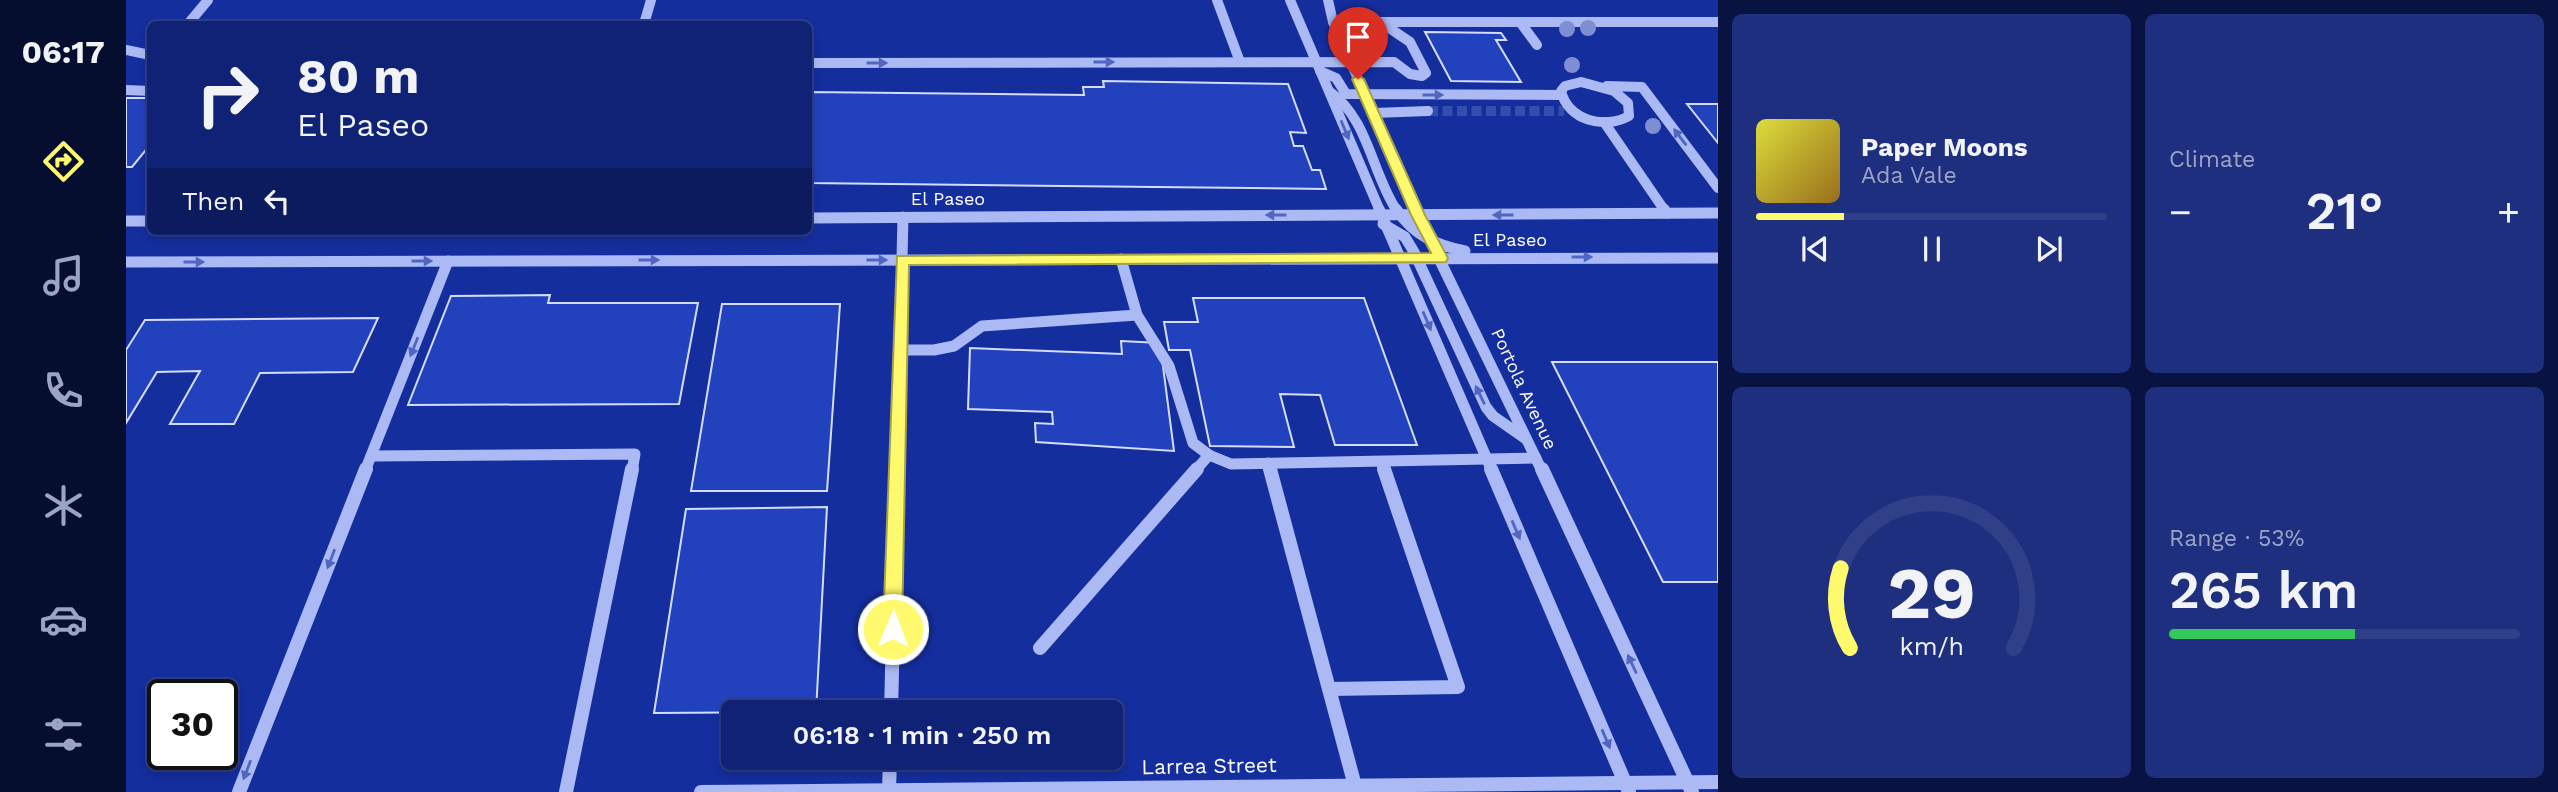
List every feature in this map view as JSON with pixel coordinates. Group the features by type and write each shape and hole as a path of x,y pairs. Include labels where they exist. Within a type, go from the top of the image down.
{"street":[{"path":"190,21 208,0"},
{"path":"645,21 651,0"},
{"path":"1217,0 1240,62"},
{"path":"1290,0 1627,787"},
{"name":"Portola Avenue","path":"1328,0 1333,22 1418,215 1441,258 1690,787"},
{"path":"1333,22 1718,22"},
{"path":"1520,22 1537,45"},
{"path":"812,63 1240,62 1318,66 1394,62 1410,74 1422,76 1426,73 1409,40 1389,30 1382,23"},
{"path":"126,50 147,54"},
{"path":"1318,66 1336,78 1346,94 1561,94"},
{"path":"1603,86 1622,97 1631,110 1623,120 1604,122 1569,111 1564,104 1561,94 1565,86 1572,83 1642,87 1718,188"},
{"path":"126,90 147,90"},
{"path":"1329,91 1345,102 1355,116 1398,215 1416,235 1451,250 1542,257"},
{"path":"1374,113 1429,111"},
{"path":"1604,122 1667,213"},
{"name":"El Paseo","path":"812,218 1301,215 1310,218 1384,220 1398,215 1718,213"},
{"path":"891,700 903,217"},
{"path":"1384,220 1405,237 1417,258 1486,407 1493,416 1528,442"},
{"path":"126,221 147,221"},
{"name":"El Paseo","path":"126,262 1718,258"},
{"path":"1121,259 1138,315 1169,366 1193,443 1209,455 1231,464 1536,458"},
{"path":"239,792 448,261"},
{"path":"900,350 939,350 954,347 971,339 982,326 1138,315"},
{"path":"371,456 635,454 566,792"},
{"path":"1040,648 1209,455"},
{"path":"1329,689 1458,687 1382,462"},
{"path":"1268,463 1355,786"},
{"path":"889,791 890,770"},
{"name":"Larrea Street","path":"701,792 1355,786 1690,787 1718,782"}],"building":[{"path":"1425,32 1501,33 1506,40 1496,40 1521,82 1451,81"},
{"path":"1103,81 1288,84 1306,133 1290,132 1294,146 1303,146 1312,170 1320,170 1326,189 812,183 812,92 1084,95 1083,87 1104,87"},
{"path":"126,98 147,98 147,149 132,167 126,167"},
{"path":"1687,104 1718,104 1718,143"},
{"path":"550,295 548,303 698,303 679,404 408,405 451,296"},
{"path":"1193,298 1364,298 1417,445 1335,445 1320,395 1280,394 1294,447 1210,446 1190,350 1169,350 1164,322 1198,322"},
{"path":"722,304 840,304 827,491 691,491"},
{"path":"378,318 353,372 260,373 234,424 170,424 200,371 157,372 126,423 126,350 145,320"},
{"path":"1121,341 1160,343 1174,451 1036,442 1035,423 1053,424 1052,412 968,409 970,348 1122,354"},
{"path":"1552,362 1718,362 1718,582 1663,582"},
{"path":"827,507 817,700 721,700 721,713 654,713 686,509"}],"tunnel":[{"path":"1428,111 1564,111"}],"route":[{"path":"893,629 902,260 1441,258 1418,215 1358,79"}]}
